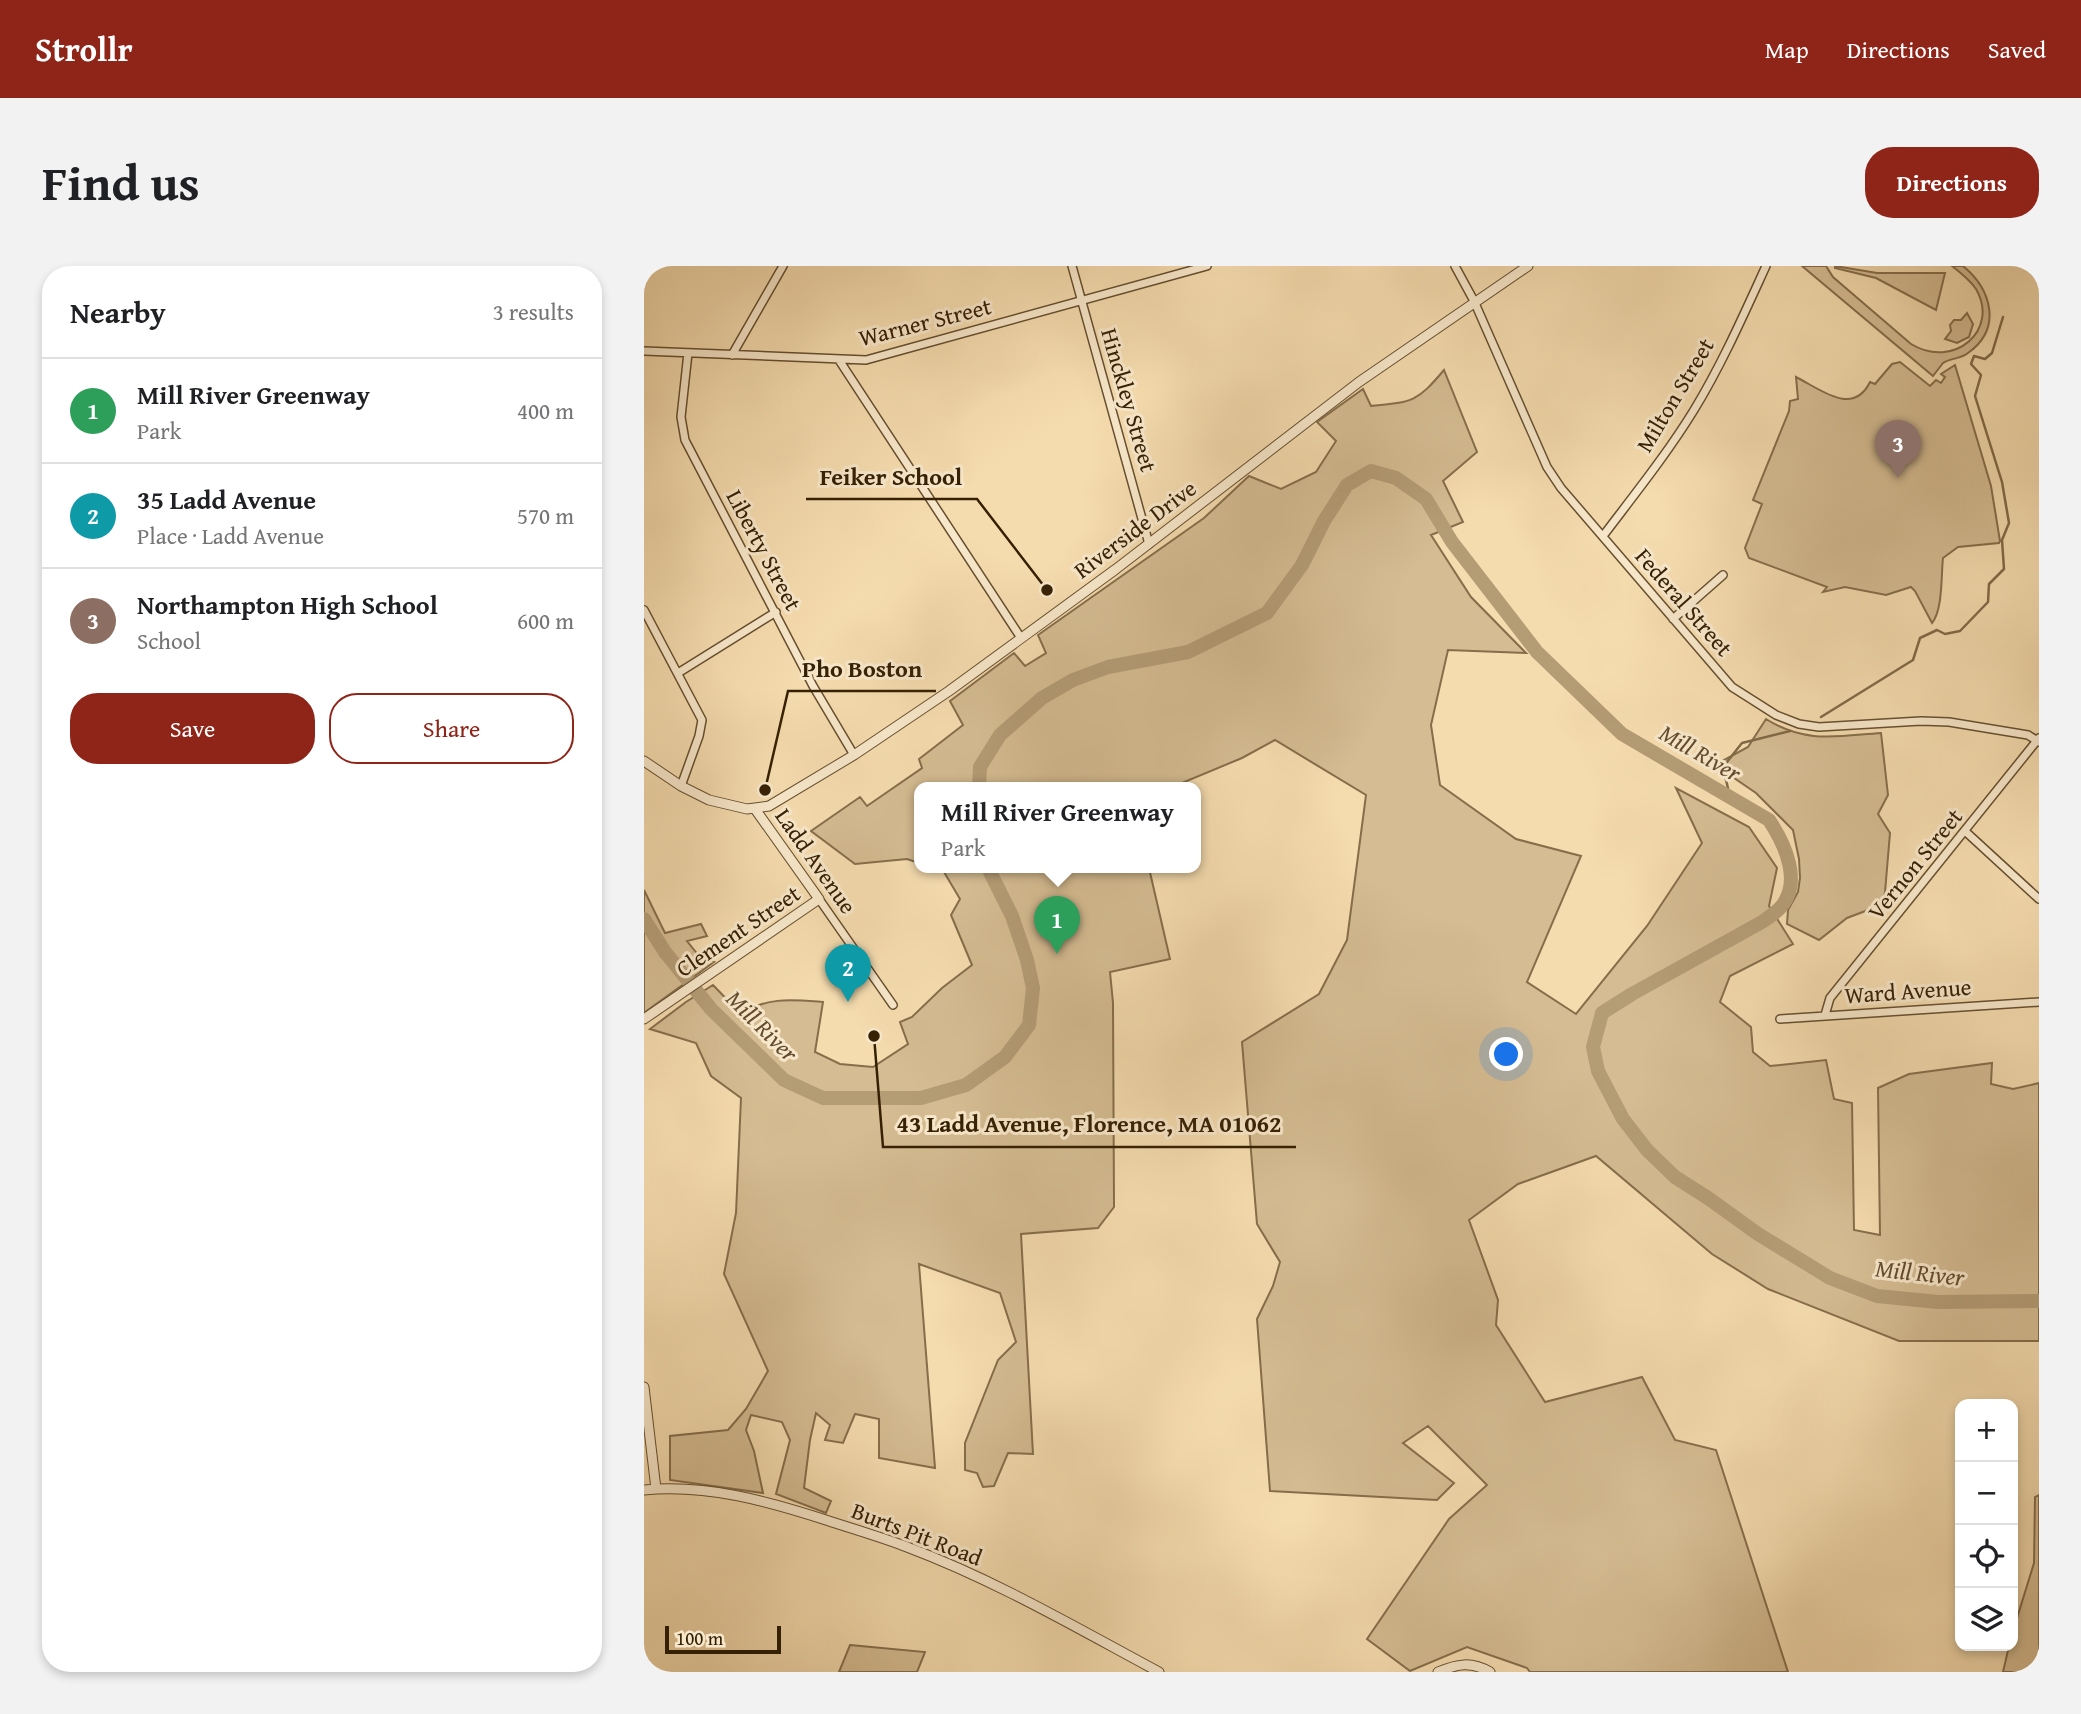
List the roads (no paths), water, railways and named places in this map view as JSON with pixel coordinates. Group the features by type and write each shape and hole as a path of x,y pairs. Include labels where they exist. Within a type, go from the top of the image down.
{"street":[{"path":"732,355 783,266"},
{"name":"Hinckley Street","path":"1072,266 1149,544"},
{"name":"Warner Street","path":"644,351 839,360 878,357 1207,266"},
{"name":"Federal Street","path":"1455,266 1474,301 1542,459 1561,488 1732,687 1746,698 1788,720 1809,726 1949,722 2028,735 2038,740"},
{"name":"Riverside Drive","path":"755,809 769,806 854,755 949,691 1149,544 1338,397 1528,266"},
{"name":"Milton Street","path":"1603,536 1695,408 1735,333 1763,267"},
{"name":"Liberty Street","path":"688,353 681,417 685,440 813,686 854,755"},
{"path":"839,360 1021,638"},
{"path":"1673,619 1723,575"},
{"path":"644,610 702,720 681,786"},
{"path":"678,673 776,612"},
{"name":"Vernon Street","path":"1825,1016 1830,998 2038,740"},
{"path":"644,761 681,786 720,803 755,809"},
{"name":"Ladd Avenue","path":"755,809 893,1004"},
{"path":"1966,832 2039,899"},
{"name":"Clement Street","path":"644,1019 819,899"},
{"name":"Ward Avenue","path":"1780,1019 2039,1002"},
{"path":"644,1387 656,1489"},
{"name":"Burts Pit Road","path":"644,1490 706,1490 767,1502 907,1547 1023,1600 1159,1672"},
{"path":"1438,1672 1464,1664 1478,1665 1490,1672"}],"waterway":[{"path":"1821,717 1913,660 1920,638 1937,630 1945,634 1960,631 1988,602 1989,584 2004,569 2002,540 2009,523 2002,482 1975,396 1981,375 1971,364 1974,356 1985,359 1992,353 2003,317"},
{"name":"Mill River","path":"979,782 980,767 1000,735 1042,698 1073,680 1108,667 1188,652 1267,613 1302,565 1324,521 1347,485 1371,471 1396,478 1426,499 1452,542 1537,652 1622,734 1769,820 1786,852 1791,875 1790,887 1787,898 1776,912 1602,1013 1593,1047 1598,1071 1623,1119 1647,1150 1675,1177 1758,1234 1830,1278 1877,1296 1938,1302 2039,1301"},
{"path":"1730,797 1723,767 1742,743 1790,731"},
{"name":"Mill River","path":"644,919 665,952 711,1009 784,1080 823,1098 921,1098 966,1085 1005,1057 1029,1025 1033,988 1027,960 1012,916 990,873"}],"place":[{"name":"Northampton High School","path":"1898,478"},
{"name":"Feiker School","path":"1047,590"},
{"name":"Pho Boston","path":"765,790"},
{"name":"Mill River Greenway","path":"1057,954"},
{"name":"35 Ladd Avenue","path":"848,1002"},
{"name":"43 Ladd Avenue, Florence, MA 01062","path":"874,1036"}]}
